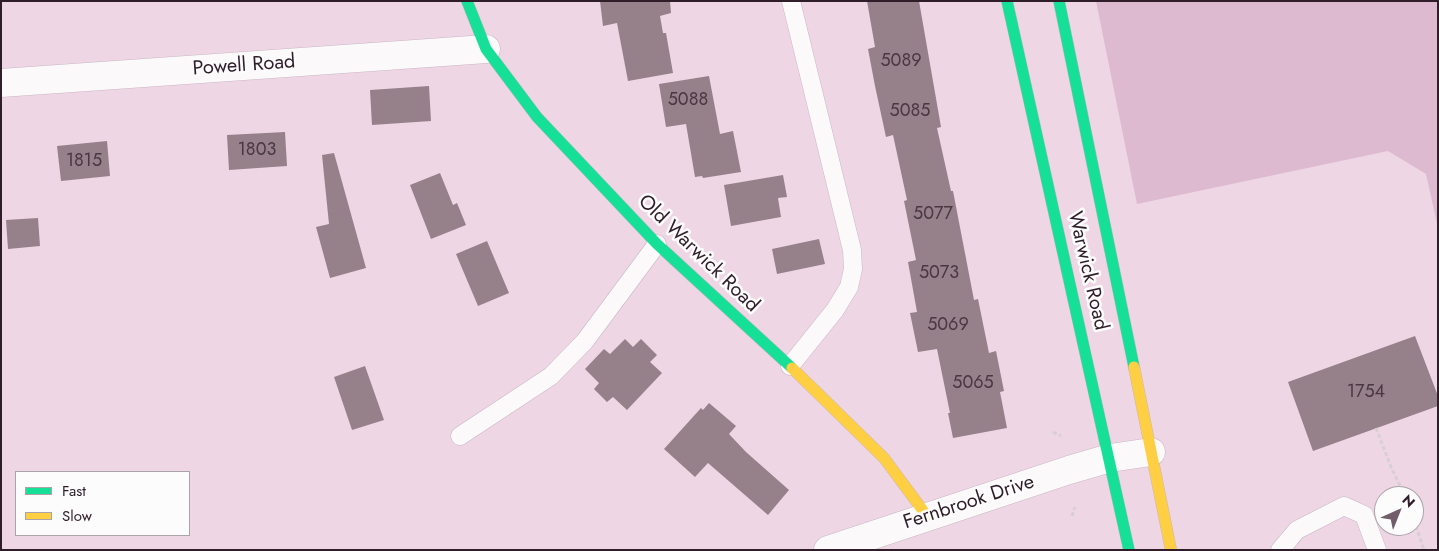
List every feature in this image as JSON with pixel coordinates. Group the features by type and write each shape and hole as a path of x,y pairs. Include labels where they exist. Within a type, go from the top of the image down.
{"main road":[{"name":"Old Warwick Road","path":"467,1 486,48 537,118 657,244 790,366 884,458 927,516"},
{"name":"Warwick Road","path":"1007,1 1129,550"},
{"name":"Warwick Road","path":"1059,1 1171,550"}],"street":[{"name":"Powell Road","path":"1,83 486,48"},
{"name":"Fernbrook Drive","path":"828,550 927,516 1110,458 1150,452"}],"lane":[{"path":"790,366 835,310 850,286 853,269 852,250 792,1"},
{"path":"460,436 550,376 585,341 657,244"},
{"path":"1280,550 1297,530 1344,506 1364,515 1377,550"}],"path":[{"path":"1376,428 1400,486"},
{"path":"1053,432 1061,436"},
{"path":"1072,516 1075,507"},
{"path":"1419,536 1424,550"}],"shaded area":[{"path":"1096,1 1438,1 1438,228 1426,174 1388,151 1137,204"}],"building":[{"path":"600,1 670,1 671,13 660,16 663,33 666,33 673,73 628,81 617,23 603,26"},
{"path":"867,1 919,1 941,127 937,128 951,191 953,191 974,300 978,299 989,353 996,351 1004,391 1000,392 1007,428 953,438 937,349 918,352 910,313 917,312 908,262 916,260 904,201 907,200 893,135 886,137 868,49 875,47"},
{"path":"709,76 720,134 733,131 741,172 703,178 702,176 695,177 686,124 666,127 659,84"},
{"path":"429,86 431,121 372,125 370,90"},
{"path":"285,132 287,166 229,170 227,135"},
{"path":"107,141 110,176 61,181 57,146"},
{"path":"334,153 366,268 330,278 316,227 329,224 322,155"},
{"path":"440,173 453,205 457,203 466,225 431,239 410,185"},
{"path":"783,175 787,197 778,198 781,217 731,226 724,185"},
{"path":"38,218 40,246 8,249 6,220"},
{"path":"819,239 825,264 777,274 772,249"},
{"path":"487,241 509,293 478,306 456,254"},
{"path":"1415,336 1438,396 1438,406 1313,451 1288,382"},
{"path":"625,339 633,347 641,339 657,355 650,362 662,373 627,410 613,397 607,402 594,389 599,383 585,369 604,349 610,354"},
{"path":"365,366 384,420 352,430 334,377"},
{"path":"709,403 736,426 729,434 746,452 789,490 768,515 708,463 695,477 664,449 701,408 703,410"}],"traffic: fast":[{"path":"467,1 486,49 537,117 657,244 792,368"},
{"path":"1007,1 1129,550"},
{"path":"1059,1 1134,367"}],"traffic: slow":[{"path":"1134,367 1171,550"},
{"path":"792,368 884,458 927,516"}]}
